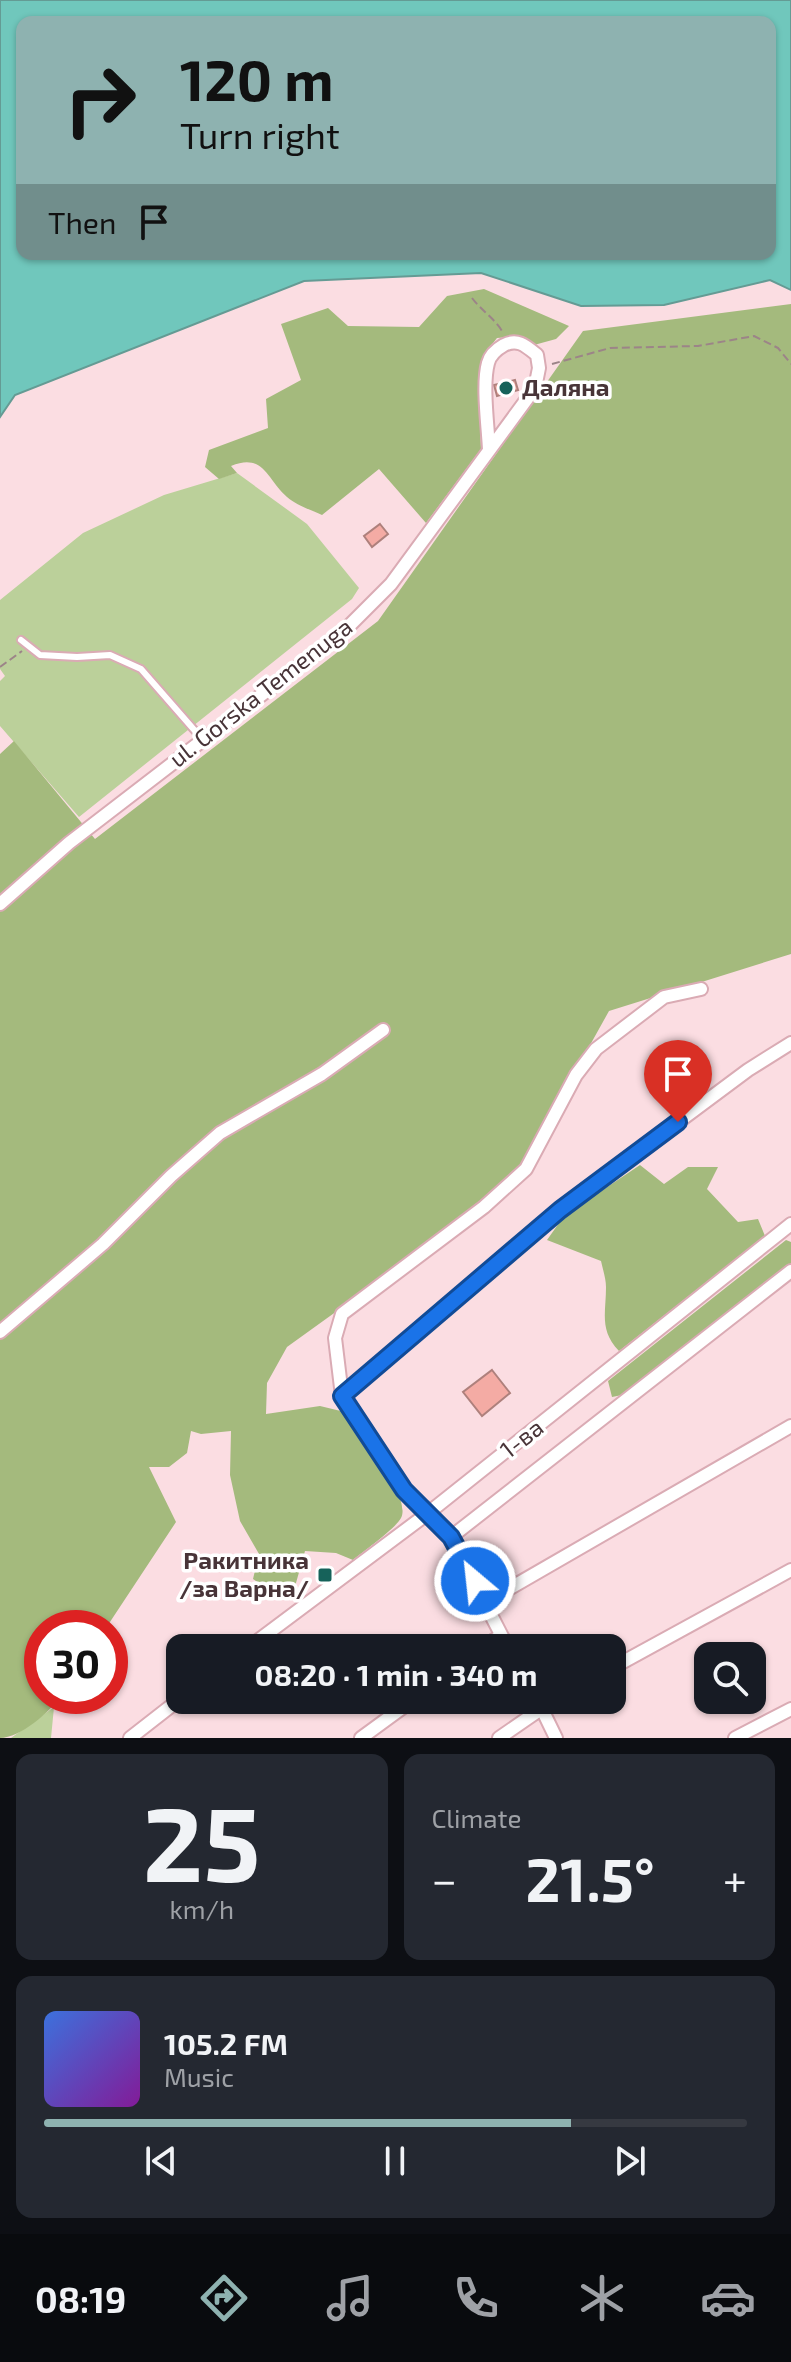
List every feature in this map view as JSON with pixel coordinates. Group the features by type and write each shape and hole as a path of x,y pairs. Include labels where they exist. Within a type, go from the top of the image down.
{"street":[{"path":"489,450 486,390 488,361 493,352 510,342 519,342 537,355 539,368"},
{"name":"ul. Gorska Temenuga","path":"0,904 69,843 342,633 391,584 535,388 539,368"},
{"path":"501,1634 451,1537 404,1490 342,1396 335,1338 342,1314 484,1207 526,1169 576,1075 596,1049 664,997 701,989"},
{"path":"0,1332 103,1244 171,1176 220,1133 322,1074 383,1030"},
{"path":"342,1396 560,1210 748,1070 791,1043"},
{"name":"1-ва","path":"267,1634 427,1514 791,1224"},
{"path":"451,1537 791,1271"},
{"path":"486,1602 791,1426"},
{"path":"626,1660 791,1570"},
{"path":"735,1738 791,1709"},
{"path":"130,1738 166,1710"},
{"path":"361,1738 394,1714"},
{"path":"499,1738 527,1714"},
{"path":"544,1714 556,1738"}],"lane":[{"path":"21,640 40,655 110,655 141,669 203,740"}],"path":[{"path":"472,298 495,320 510,342"},
{"path":"539,368 610,348 698,346 754,336 778,348 791,364"},
{"path":"0,667 29,646"}],"green space":[{"path":"484,289 569,326 556,339 534,345 522,336 497,338 482,357 479,402 481,449 426,523 379,469 322,515 291,500 258,465 242,463 231,466 237,473 219,479 205,467 209,450 268,428 266,399 301,380 281,324 328,308 348,326 419,327 447,296"},
{"path":"791,304 791,954 609,1011 521,1169 437,1239 287,1347 267,1383 266,1414 320,1406 349,1413 384,1465 399,1496 401,1518 393,1528 353,1560 336,1553 305,1551 294,1590 280,1596 253,1579 259,1554 240,1521 230,1475 231,1431 201,1434 191,1431 187,1453 169,1467 149,1467 176,1522 118,1610 24,1610 24,1714 44,1714 16,1734 0,1738 0,754 14,741 95,839 378,621 583,331"},
{"path":"237,473 307,524 359,588 352,599 79,817 0,726 0,681 5,676 0,669 0,600 83,533 164,495"},
{"path":"640,1165 664,1184 688,1167 718,1167 707,1189 738,1222 758,1219 765,1236 619,1351 606,1328 606,1284 601,1261 547,1240 564,1216"},
{"path":"786,1240 791,1242 791,1271 622,1395 612,1397 608,1381"},
{"path":"44,1714 53,1714 51,1738 11,1738"}],"water":[{"path":"0,0 791,0 791,290 770,280 664,305 581,306 481,273 304,281 15,395 0,417"}],"building":[{"name":"Даляна","path":"515,380 518,390 497,396 494,385"},
{"path":"380,524 388,534 372,547 364,536"},
{"path":"492,1370 510,1393 482,1416 463,1392"}],"place":[{"name":"Даляна","path":"506,388"},
{"name":"Ракитника /за Варна/","path":"325,1575"}],"route":[{"path":"475,1581 451,1537 404,1490 342,1396 560,1210 678,1122"}]}
